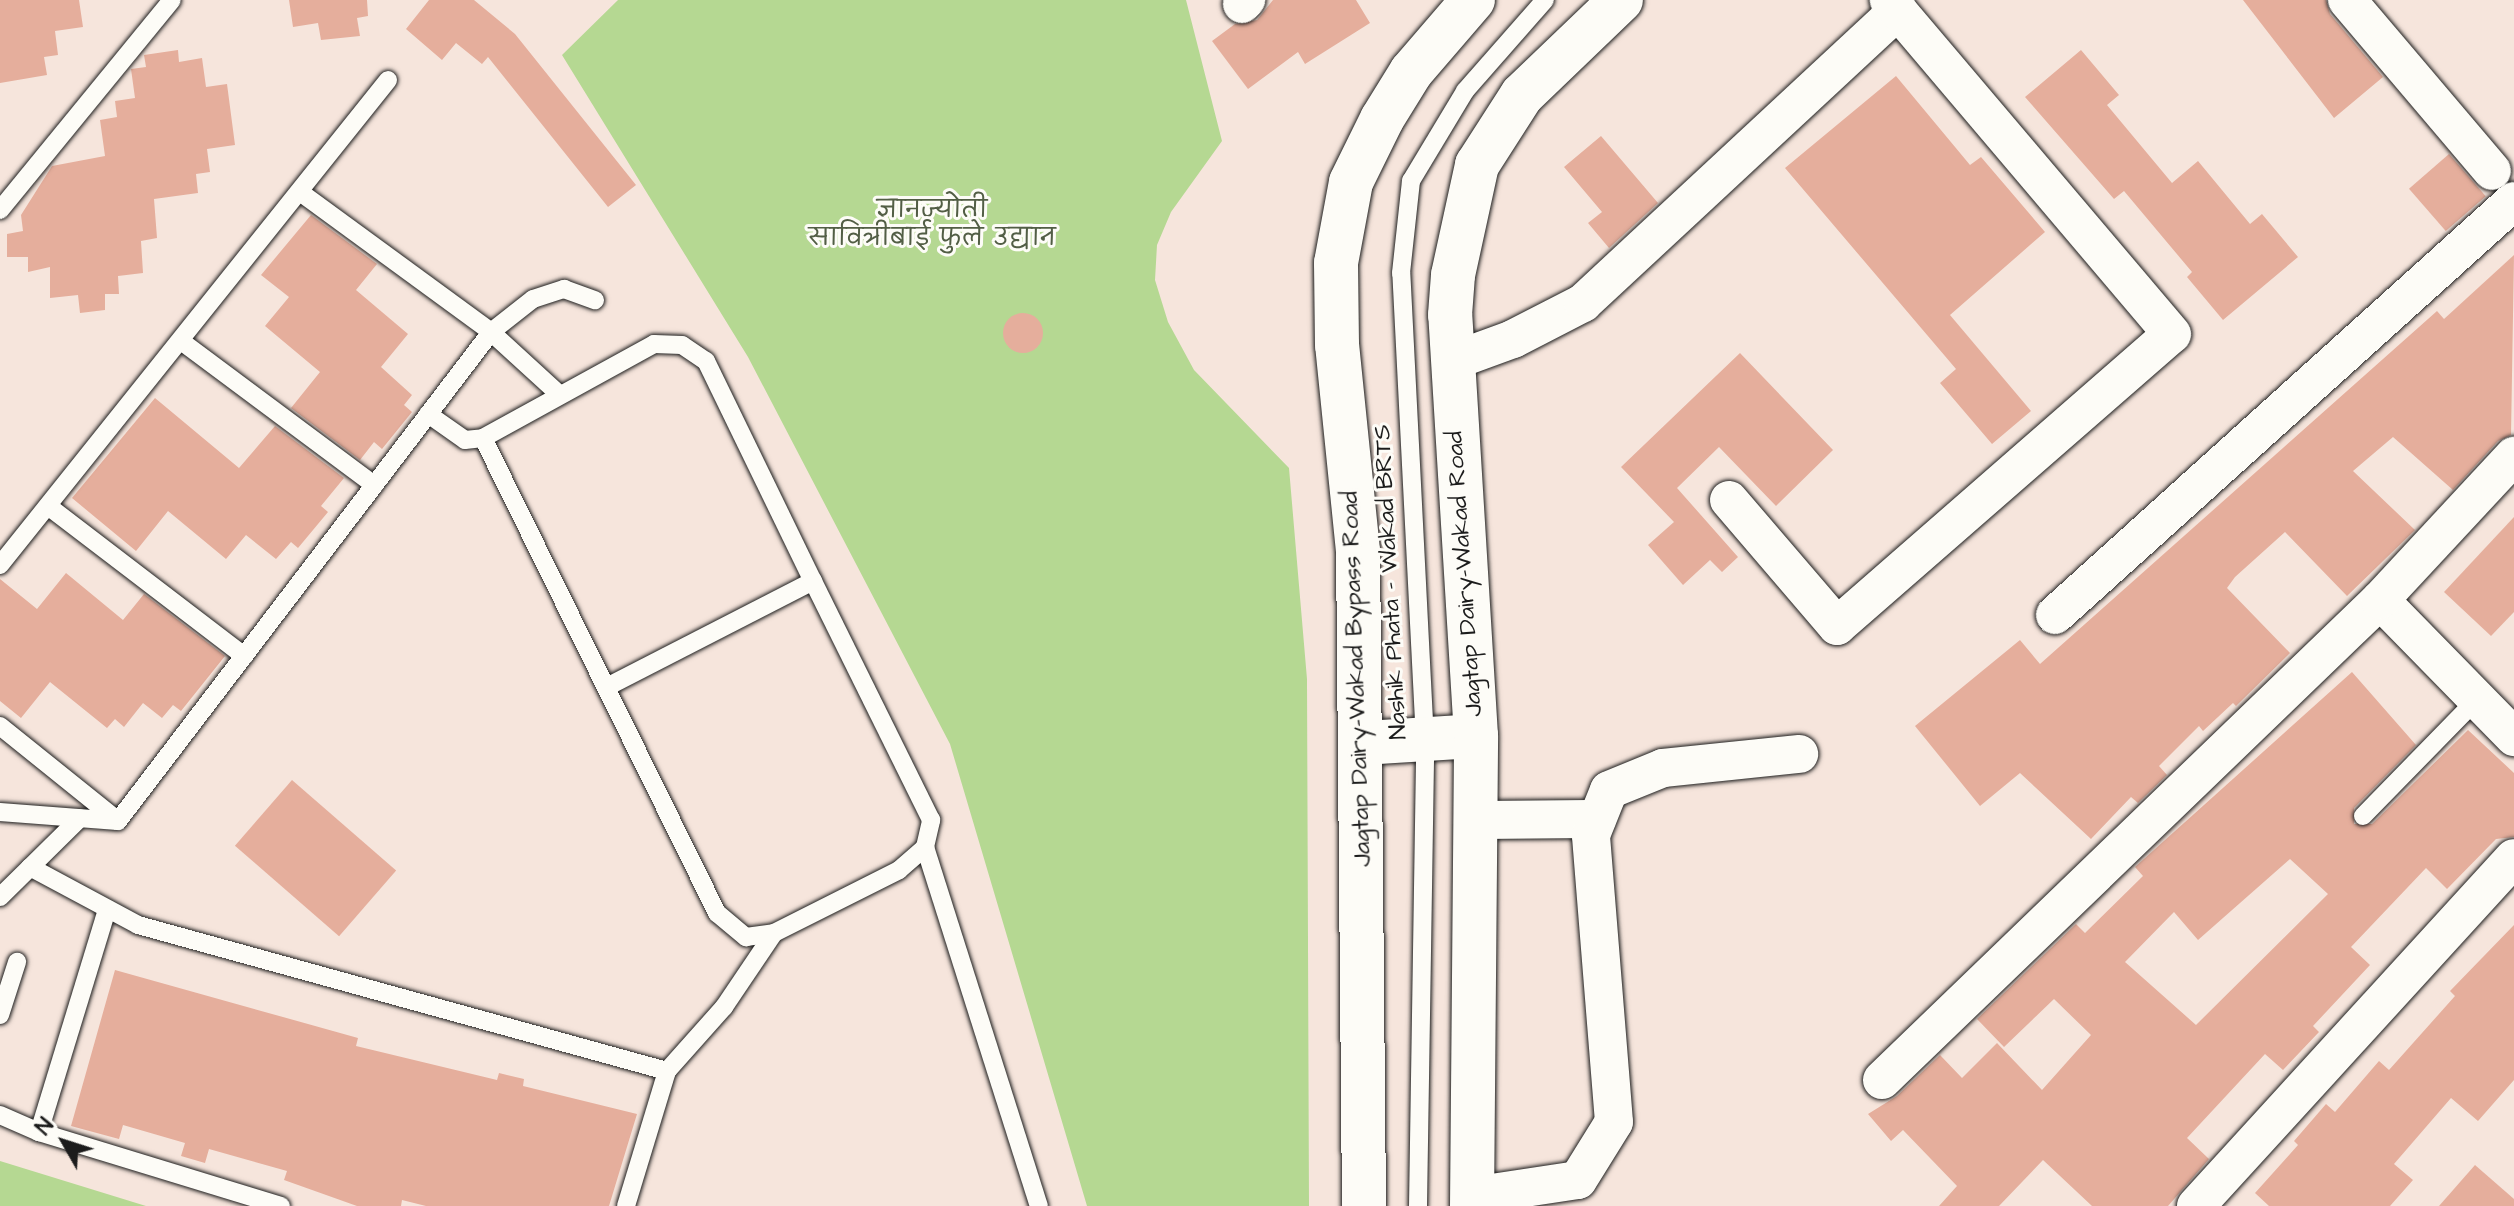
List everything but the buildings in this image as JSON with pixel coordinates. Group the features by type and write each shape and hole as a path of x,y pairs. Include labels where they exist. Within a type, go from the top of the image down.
{"main road":[{"name":"Jagtap Dairy-Wakad Bypass Road","path":"1364,1206 1364,743 1358,551 1337,345 1336,263 1351,182 1377,130 1411,72 1473,0"},
{"name":"Jagtap Dairy-Wakad Road","path":"1472,1201 1476,736 1453,361 1453,275 1477,165 1522,95 1621,0"},
{"path":"1364,743 1476,736"}],"street":[{"path":"2055,615 2503,186 2347,0"},
{"path":"1453,361 1513,339 1583,303 1893,5 2172,334 1837,626 1729,500"},
{"path":"1882,1080 2380,600 2514,456"},
{"path":"2380,600 2514,737"},
{"path":"1472,1201 1578,1180 1614,1122 1591,835 1609,790 1663,768 1799,754"},
{"path":"1475,820 1597,819"},
{"path":"2196,1206 2514,858"}],"lane":[{"path":"0,210 172,0"},
{"name":"Nashik Phata - Wakad BRTS","path":"1418,1206 1425,741 1401,337 1401,273 1411,181 1465,91 1545,0"},
{"path":"2,558 48,506 388,80"},
{"path":"300,192 491,332 559,394"},
{"path":"118,821 491,332 533,299 564,289 595,300"},
{"path":"181,341 374,485"},
{"path":"428,414 465,440 483,438 654,344 682,345 706,361 931,820 925,847 1039,1206"},
{"path":"483,438 609,686 717,913 746,937 774,933 899,870 925,847"},
{"path":"48,506 244,656"},
{"path":"609,686 813,581"},
{"path":"2363,816 2477,699"},
{"path":"0,726 118,821"},
{"path":"0,812 118,821"},
{"path":"0,897 80,818"},
{"path":"30,867 138,925 667,1071"},
{"path":"39,1132 107,909"},
{"path":"626,1206 667,1071 724,1007 774,933"},
{"path":"0,1015 17,962"},
{"path":"0,1115 39,1132 281,1206"}],"green space":[{"name":"ज्ञानज्योती सावित्रीबाई फुले उद्यान","path":"618,0 1186,0 1222,141 1171,212 1157,245 1155,280 1168,322 1194,370 1289,468 1307,679 1309,1206 1087,1206 950,744 748,357 562,55"},
{"path":"0,1161 146,1206 0,1206"}]}
